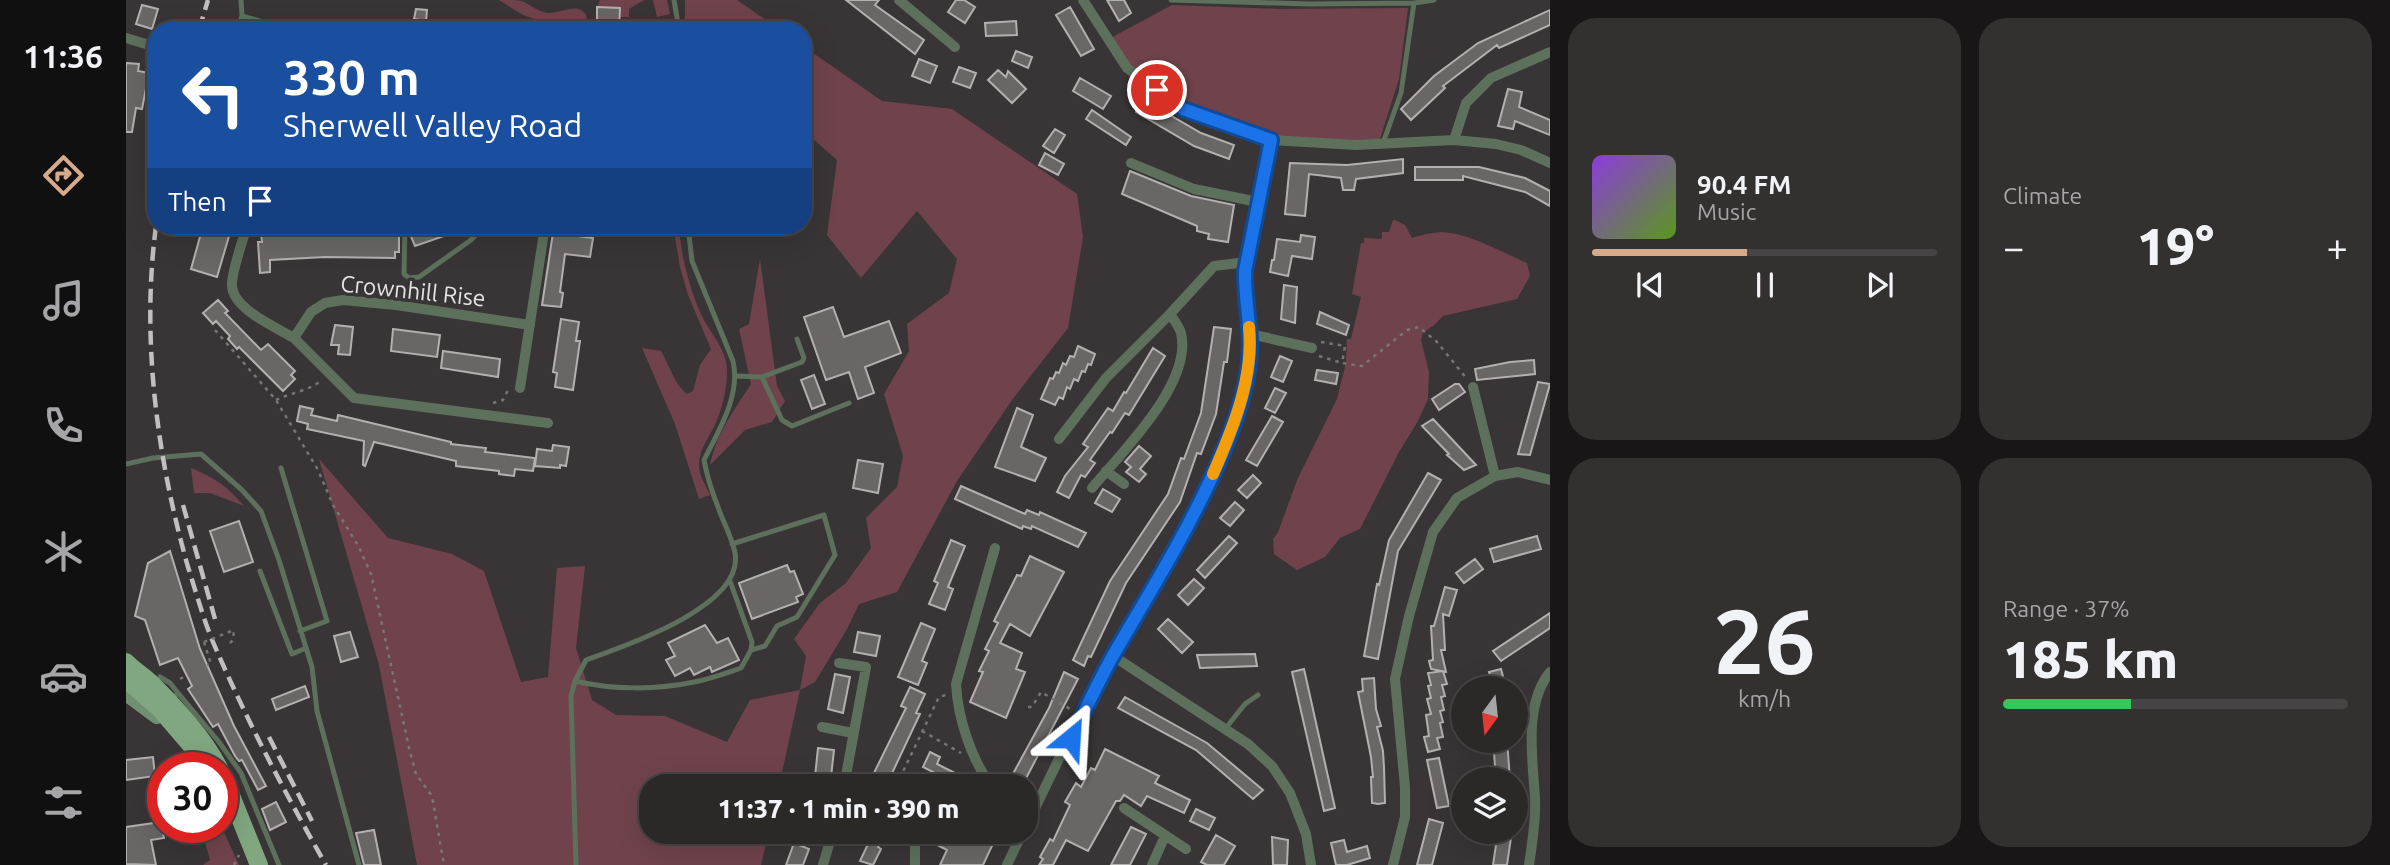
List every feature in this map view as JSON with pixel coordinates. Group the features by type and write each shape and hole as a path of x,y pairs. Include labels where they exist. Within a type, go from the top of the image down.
{"main road":[{"path":"145,686 176,730 197,752"},
{"path":"145,686 210,752"},
{"path":"238,813 259,865"}],"street":[{"path":"899,0 955,47"},
{"path":"1083,0 1114,51 1137,76 1183,109 1271,140 1356,145 1454,140 1496,144 1521,150 1550,163"},
{"path":"126,38 147,44"},
{"path":"1454,140 1466,103 1491,78 1550,52"},
{"path":"1038,799 1113,656 1202,501 1230,435 1250,362 1250,334 1244,289 1271,140"},
{"path":"1131,163 1194,189 1258,202"},
{"path":"245,235 232,284 234,294 243,307 295,338 354,398 548,423"},
{"path":"520,388 544,235"},
{"path":"1059,439 1106,378 1214,266 1247,262"},
{"name":"Crownhill Rise","path":"295,338 311,312 326,303 343,300 530,325"},
{"path":"1092,488 1153,414 1177,372 1182,355 1181,333 1170,314"},
{"path":"1250,334 1312,348"},
{"path":"1473,387 1495,476"},
{"path":"1106,471 1124,484"},
{"path":"1393,865 1405,817 1405,787 1395,680 1409,616 1433,532 1457,499 1495,476 1518,472 1550,481"},
{"path":"985,774 957,708 956,693 959,667 995,548"},
{"path":"1113,656 1248,744 1272,766 1290,793 1306,834 1311,865"},
{"path":"839,663 866,667 847,774"},
{"path":"1530,865 1535,802 1531,761 1535,700 1550,672"},
{"path":"822,727 853,733"},
{"path":"1124,808 1186,849"},
{"path":"1152,865 1165,836"},
{"path":"823,865 829,844"},
{"path":"915,844 915,865"},
{"path":"1007,865 1016,844"}],"lane":[{"path":"674,0 678,21"},
{"path":"1171,0 1309,4 1434,0"},
{"path":"241,1 241,21"},
{"path":"1383,144 1401,93 1414,2"},
{"path":"242,16 260,21"},
{"path":"405,235 404,274 409,278 419,277 476,235"},
{"path":"575,681 611,687 694,682 741,668 751,650 752,642 730,581 736,555 717,506 704,460 725,418 737,376 691,261 689,235"},
{"path":"737,376 762,377 802,362 804,358 797,339"},
{"path":"762,377 782,420 792,426 849,403"},
{"path":"126,464 201,454 242,490 261,511 312,667 317,711 359,865"},
{"path":"281,468 327,621 300,631"},
{"path":"732,544 824,515 835,555 797,617 777,626 765,646 751,650"},
{"path":"261,571 292,654 306,648"},
{"path":"576,865 571,696 586,660 657,632 699,611 730,581"},
{"path":"145,686 219,742 241,773 279,865"},
{"path":"1226,729 1245,704 1258,695"}],"path":[{"path":"1342,363 1345,346 1321,342 1312,348 1321,358 1342,363 1362,366 1408,330 1419,327 1437,342 1473,387"},
{"path":"215,330 276,400 318,470 333,505 359,547 371,574 410,752 416,774 432,796 444,865"},
{"path":"276,400 300,389 316,386 329,373"},
{"path":"482,416 489,405 503,400 507,390 520,388"},
{"path":"206,665 211,664 204,642 234,630 230,643"},
{"path":"1028,707 1032,707 1041,692 1082,716"},
{"path":"902,774 939,697 956,693"},
{"path":"922,732 965,756 974,753"},
{"path":"234,865 242,849"}],"shaded area":[{"path":"499,0 521,1 547,13 579,9 587,17 585,21 540,21 523,15"},
{"path":"600,0 644,0 629,9 629,17 620,17 619,8 597,7"},
{"path":"653,0 667,0 670,14 657,17"},
{"path":"685,0 737,0 767,21 685,21"},
{"path":"1172,5 1282,9 1408,8 1399,79 1378,145 1271,140 1200,117 1127,68 1107,40"},
{"path":"812,52 882,101 952,109 1077,194 1083,237 1068,328 1012,400 957,481 897,592 859,604 815,682 800,690 806,656 794,639 820,603 846,583 871,548 866,518 897,487 903,456 884,394 909,351 907,324 949,293 957,259 917,211 861,278 827,235 837,160 812,138"},
{"path":"1393,220 1405,225 1412,238 1445,232 1478,241 1527,263 1530,276 1517,299 1443,316 1423,332 1421,340 1429,372 1428,399 1418,421 1360,529 1340,538 1325,557 1297,570 1274,554 1273,539 1298,478 1337,399 1346,363 1347,339 1351,339 1361,297 1352,294 1361,243 1364,243 1364,238 1382,239 1382,232 1389,232"},
{"path":"675,235 680,235 689,282 727,364 722,406 699,459 700,472 710,495 699,499 675,424 642,348 661,351 683,390 687,394 693,391 700,365 711,349 688,295"},
{"path":"760,259 777,386 785,401 772,422 745,430 710,465 721,432 751,384 739,329 749,324"},
{"path":"319,459 388,538 452,554 484,571 521,682 548,677 557,568 585,566 576,648 592,700 616,715 665,716 727,742 750,700 800,690 782,774 639,774 639,844 766,844 761,865 417,865 379,665"},
{"path":"191,468 220,483 244,506 210,493 194,493"},
{"path":"205,843 229,843 239,865 203,865 210,860"}],"building":[{"path":"846,0 879,0 875,5 924,40 915,54"},
{"path":"956,0 964,0 975,7 965,23 948,12"},
{"path":"1107,0 1124,0 1131,13 1119,21"},
{"path":"142,5 158,9 154,21 147,21 147,27 136,24"},
{"path":"597,7 620,8 619,21 597,21"},
{"path":"1070,7 1094,49 1081,56 1056,15"},
{"path":"416,9 427,10 426,21 414,19"},
{"path":"1550,10 1550,25 1499,48 1497,45 1443,86 1445,88 1411,120 1401,109 1434,76 1478,43"},
{"path":"1016,21 1017,35 986,36 985,23"},
{"path":"1016,51 1032,57 1028,68 1012,61"},
{"path":"919,59 937,66 930,83 912,76"},
{"path":"126,63 139,64 138,71 147,73 147,83 142,109 136,108 132,132 126,132"},
{"path":"959,67 976,73 970,88 953,82"},
{"path":"998,70 1006,77 1008,71 1026,89 1012,103 988,80"},
{"path":"1080,78 1111,96 1103,109 1073,91"},
{"path":"1508,89 1522,92 1519,107 1550,120 1550,135 1515,121 1513,129 1498,126"},
{"path":"1144,100 1201,133 1234,145 1229,159 1194,146 1136,112"},
{"path":"1092,110 1131,137 1126,145 1086,119"},
{"path":"1055,129 1065,135 1054,153 1043,146"},
{"path":"1045,153 1064,164 1058,175 1039,165"},
{"path":"1403,159 1403,173 1356,179 1354,190 1343,190 1341,178 1309,174 1305,216 1285,214 1290,163 1347,165"},
{"path":"1415,167 1479,167 1525,178 1550,191 1550,206 1525,192 1463,176 1463,180 1415,180"},
{"path":"1130,171 1191,196 1234,205 1228,242 1208,239 1209,234 1197,231 1197,226 1122,194"},
{"path":"200,235 229,235 217,277 191,269"},
{"path":"261,235 399,235 399,252 395,252 395,258 325,257 270,260 270,272 260,273 258,242 262,242"},
{"path":"410,235 447,235 415,246"},
{"path":"553,235 593,238 590,257 565,254 560,292 563,293 561,307 542,305"},
{"path":"1301,235 1315,237 1312,259 1292,256 1288,276 1270,272 1277,239 1300,242"},
{"path":"1284,285 1297,287 1295,323 1281,319"},
{"path":"218,300 228,311 225,313 261,350 268,344 295,371 291,375 295,379 283,391 239,347 237,349 228,339 230,336 216,321 213,324 203,313"},
{"path":"833,307 844,337 889,321 901,353 865,367 874,393 858,399 849,372 826,380 804,317"},
{"path":"1320,312 1349,325 1346,335 1317,324"},
{"path":"561,319 579,322 576,341 580,341 573,390 555,387 557,373 553,372"},
{"path":"335,325 353,327 350,355 338,354 339,345 331,345"},
{"path":"1214,327 1231,329 1216,414 1201,454 1197,453 1180,502 1126,583 1091,657 1088,656 1084,666 1073,660 1110,581 1168,494 1181,458 1184,459 1201,413"},
{"path":"393,329 440,335 437,357 391,351"},
{"path":"1078,346 1095,354 1091,365 1088,364 1085,372 1082,371 1078,381 1074,379 1070,389 1067,387 1063,399 1059,397 1055,405 1041,399 1050,378 1053,379 1056,372 1059,373 1070,356 1074,357"},
{"path":"1153,348 1165,356 1129,415 1125,413 1112,433 1110,432 1090,460 1095,463 1085,477 1081,475 1069,498 1057,492 1065,476 1088,447 1083,444 1108,408 1113,411"},
{"path":"443,351 500,359 498,377 441,368"},
{"path":"1280,356 1292,361 1283,382 1271,377"},
{"path":"1534,360 1535,374 1477,380 1475,369"},
{"path":"1317,370 1338,373 1336,384 1315,380"},
{"path":"814,375 825,404 812,409 801,380"},
{"path":"1538,382 1550,384 1530,455 1518,454"},
{"path":"1459,384 1465,392 1439,410 1432,399"},
{"path":"1275,388 1286,393 1275,413 1265,408"},
{"path":"300,406 313,409 311,415 337,421 338,415 451,444 486,448 485,452 535,458 533,471 515,469 514,476 499,474 499,471 456,466 456,461 374,442 365,466 364,441 307,429 308,424 297,421"},
{"path":"1017,408 1033,415 1021,447 1046,458 1035,481 995,467"},
{"path":"1272,416 1283,422 1257,466 1246,460"},
{"path":"1433,419 1476,465 1464,470 1447,455 1449,454 1422,426"},
{"path":"553,445 569,447 566,466 535,466 537,449 552,451"},
{"path":"1139,446 1151,456 1140,469 1146,474 1139,482 1126,472 1131,467 1125,462"},
{"path":"858,460 883,464 878,493 853,488"},
{"path":"1428,473 1441,480 1398,551 1378,659 1364,656 1377,584 1379,585 1389,540"},
{"path":"1253,475 1261,483 1247,498 1238,490"},
{"path":"961,486 1025,514 1027,510 1039,515 1040,512 1086,533 1078,547 1032,526 1031,529 1023,526 1022,529 955,499"},
{"path":"1103,489 1120,499 1112,512 1095,503"},
{"path":"1235,502 1244,510 1230,526 1220,518"},
{"path":"239,521 253,562 224,572 210,531"},
{"path":"1229,536 1237,543 1205,578 1197,570"},
{"path":"1537,536 1541,549 1494,562 1490,549"},
{"path":"951,540 965,546 948,587 953,589 945,610 929,604 938,583 934,581"},
{"path":"170,551 200,649 234,726 266,786 258,790 242,760 238,760 238,752 233,752 218,724 213,727 188,689 192,686 178,658 160,665 145,620 135,616 148,563"},
{"path":"1030,556 1064,572 1030,636 1010,624 1000,643 1022,653 1016,669 1025,672 1006,718 970,702 983,672 979,671 989,651 985,649 998,623 994,621 1017,575 1021,576"},
{"path":"1475,559 1483,569 1464,583 1456,573"},
{"path":"787,565 790,572 794,571 803,594 796,597 798,602 752,619 739,583"},
{"path":"1194,579 1204,588 1188,605 1178,595"},
{"path":"1445,587 1457,590 1449,616 1443,614 1445,650 1441,650 1446,672 1431,669 1429,661 1433,660 1431,626 1434,626"},
{"path":"1550,613 1550,628 1501,661 1493,651"},
{"path":"1168,619 1193,642 1182,653 1158,629"},
{"path":"921,623 935,629 922,661 927,663 918,685 898,677"},
{"path":"705,625 717,643 728,638 739,660 712,672 710,667 694,675 690,668 675,676 666,660 675,656 668,643"},
{"path":"350,632 358,657 341,662 334,636"},
{"path":"858,632 880,636 876,656 854,652"},
{"path":"1255,654 1257,666 1200,668 1197,655"},
{"path":"1304,669 1335,808 1324,811 1292,672"},
{"path":"1501,669 1503,676 1490,676 1489,672"},
{"path":"1443,671 1447,684 1442,685 1445,696 1441,697 1444,710 1440,711 1443,737 1437,738 1440,749 1428,752 1424,737 1429,736 1426,715 1431,714 1427,699 1431,698 1428,673"},
{"path":"1064,672 1078,679 1028,774 1013,774 1049,708"},
{"path":"835,674 850,677 843,713 828,709"},
{"path":"1374,678 1376,709 1381,726 1377,727 1384,767 1385,803 1378,804 1372,803 1371,757 1358,692 1363,691 1362,679"},
{"path":"305,686 309,697 276,710 272,699"},
{"path":"910,687 925,694 916,713 920,714 892,774 873,774 906,708 901,706"},
{"path":"1125,697 1207,743 1263,790 1253,799 1196,750 1118,708"},
{"path":"818,748 834,750 831,774 815,774"},
{"path":"1105,749 1159,776 1155,783 1190,800 1184,813 1147,796 1141,806 1124,795 1120,801 1116,801 1088,851 1066,840 1053,865 1039,865 1043,859 1040,857 1050,839 1053,841 1070,805 1065,802 1076,783 1081,787 1091,768 1095,770"},
{"path":"930,752 940,757 937,764 957,774 932,774 933,772 923,767"},
{"path":"1494,753 1508,753 1509,767 1495,767"},
{"path":"147,758 147,777 126,780 126,760"},
{"path":"1439,758 1449,806 1437,808 1427,760"},
{"path":"276,802 286,822 270,830 262,809"},
{"path":"1196,809 1215,818 1209,830 1190,821"},
{"path":"1429,819 1443,823 1432,865 1417,865"},
{"path":"147,824 147,843 152,843 156,865 126,864 126,827"},
{"path":"1131,827 1146,834 1130,865 1111,865"},
{"path":"374,830 381,865 364,865 356,833"},
{"path":"1216,835 1235,846 1224,865 1207,865 1201,862"},
{"path":"1272,837 1288,840 1287,865 1273,865"},
{"path":"1344,840 1347,852 1367,846 1370,858 1347,865 1336,865 1331,843"},
{"path":"794,844 809,849 803,865 786,865"},
{"path":"868,844 880,844 878,847 881,849 873,865 860,861"},
{"path":"936,844 993,844 983,865 940,865 947,850"},
{"path":"1496,844 1510,844 1507,865 1493,865"}],"railway":[{"path":"202,21 208,0"},
{"path":"155,235 150,312 155,398 168,484 188,567 209,633 239,699 326,865"},
{"path":"183,505 215,619"},
{"path":"269,737 312,821"}],"slow traffic":[{"path":"1213,474 1230,435 1242,396 1250,362 1249,327"}],"route":[{"path":"1071,738 1113,656 1202,501 1230,435 1250,362 1245,271 1271,140 1200,117 1183,109 1157,90"}]}
